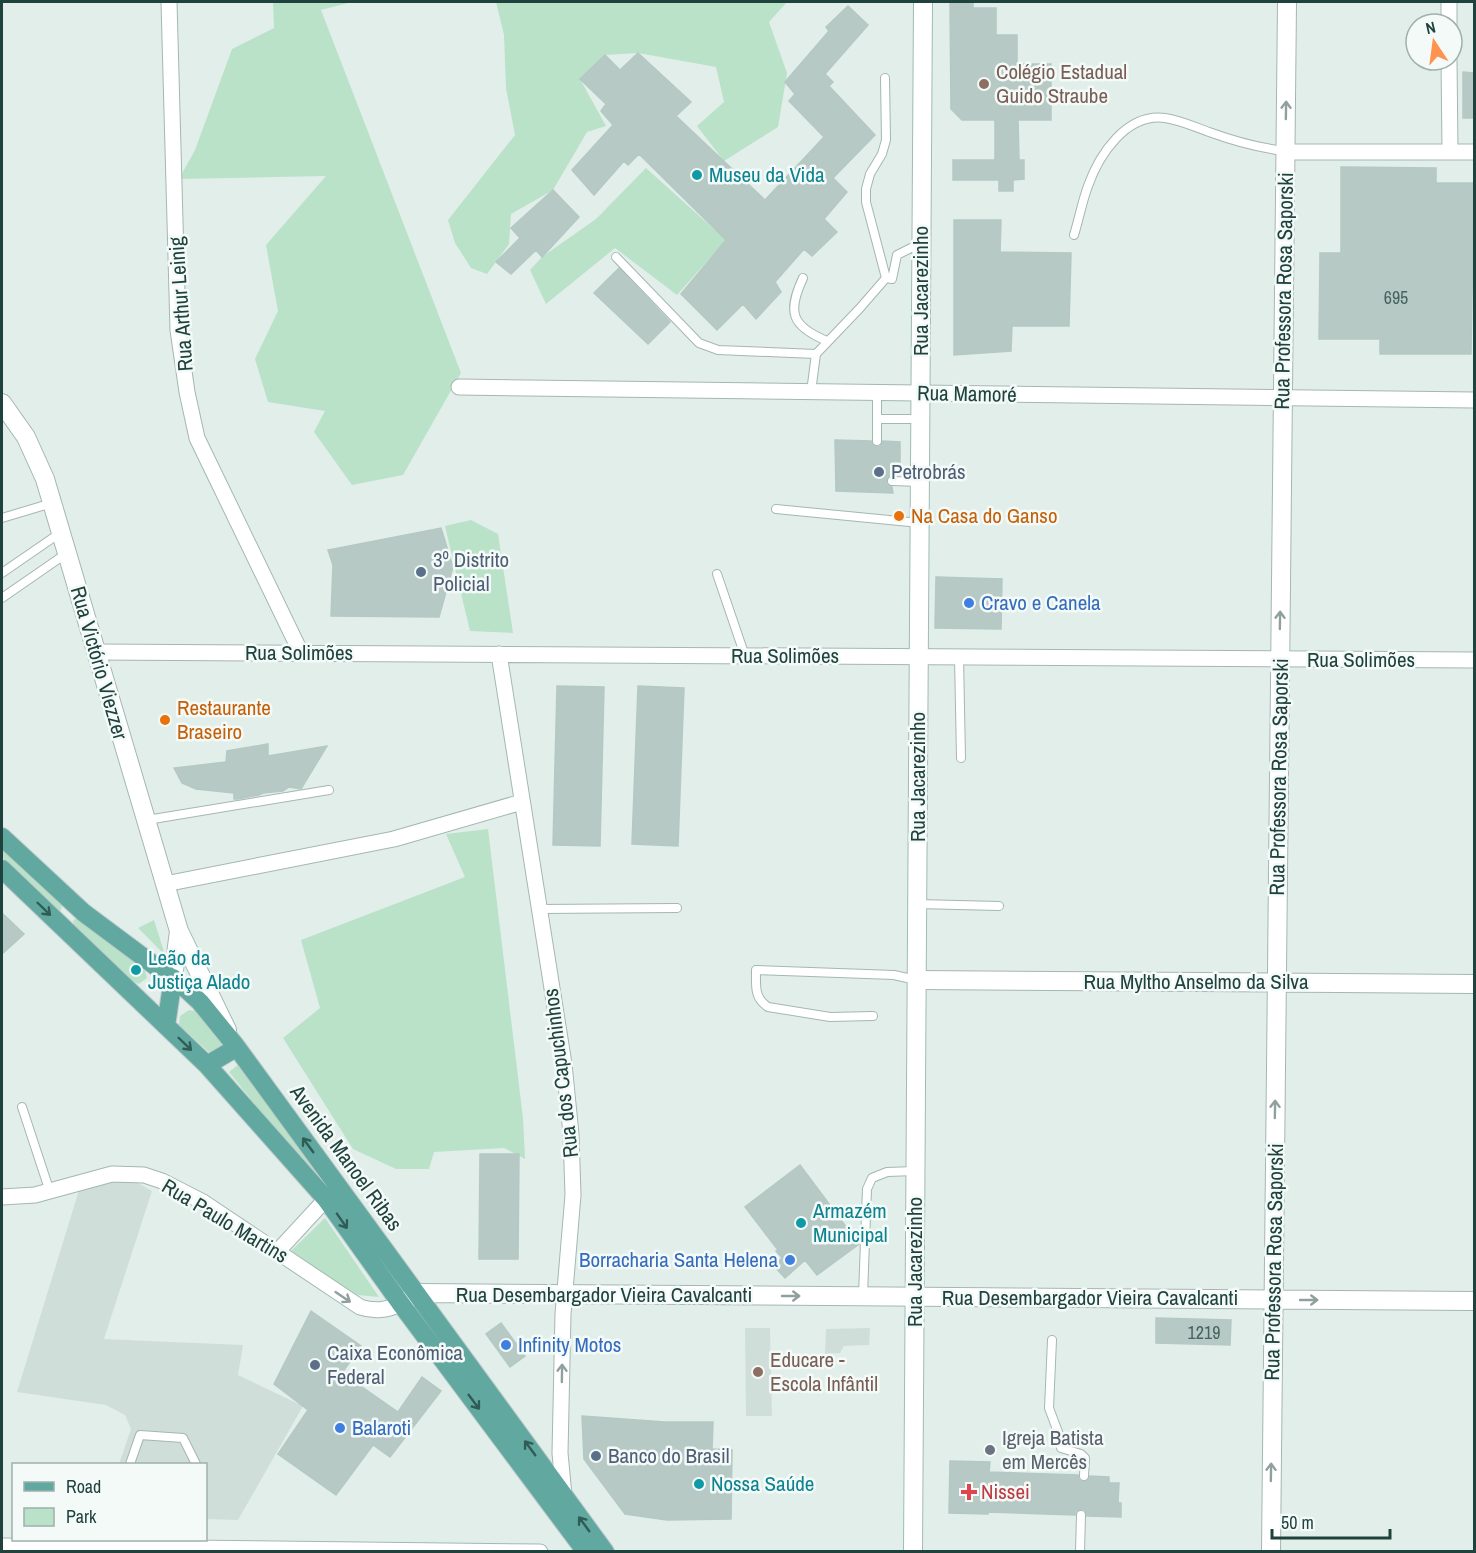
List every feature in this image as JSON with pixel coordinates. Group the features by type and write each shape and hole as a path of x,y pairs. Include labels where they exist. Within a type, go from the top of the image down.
{"main road":[{"name":"Avenida Manoel Ribas","path":"2,837 84,913 172,978 200,1002 235,1045 418,1293 605,1551"},
{"name":"Avenida Manoel Ribas","path":"2,869 207,1065 326,1199 401,1304 586,1551"},
{"path":"166,1026 172,978"},
{"path":"207,1065 229,1052 235,1045"}],"street":[{"name":"Rua Arthur Leinig","path":"169,2 178,330 187,392 197,438 301,653"},
{"name":"Rua Jacarezinho","path":"914,1551 922,2"},
{"name":"Rua Professora Rosa Saporski","path":"1270,1551 1287,2"},
{"path":"1449,72 1450,152"},
{"path":"1285,152 1474,152"},
{"name":"Rua Mamoré","path":"459,387 1474,400"},
{"name":"Rua Victório Viezzer","path":"2,403 26,437 36,456 53,502 179,931 235,1045"},
{"name":"Rua Solimões","path":"96,652 1474,660"},
{"name":"Rua dos Capuchinhos","path":"499,654 564,1064 572,1134 573,1206 565,1295 560,1453 564,1496"},
{"path":"165,884 394,839 522,801"},
{"name":"Rua Victório Viezzer","path":"172,978 179,931"},
{"name":"Rua Myltho Anselmo da Silva","path":"917,980 1474,984"},
{"name":"Rua Paulo Martins","path":"2,1197 25,1197 50,1192 112,1174 144,1175 183,1191 360,1307 371,1311 384,1311 401,1304"},
{"path":"277,1251 326,1199"},
{"path":"401,1304 418,1293"},
{"name":"Rua Desembargador Vieira Cavalcanti","path":"418,1293 1474,1301"},
{"path":"2,1546 184,1544 205,1550 540,1551"}],"lane":[{"path":"885,78 886,140 882,154 870,174 866,189 866,202 886,278"},
{"path":"1074,235 1088,185 1107,148 1129,126 1146,119 1163,118 1180,122 1240,143 1285,152"},
{"path":"886,278 892,279 897,255 921,246"},
{"path":"616,257 699,343 707,347 718,350 816,354"},
{"path":"803,278 793,298 793,311 799,323 810,334 827,341"},
{"path":"811,392 816,354 886,278"},
{"path":"877,393 877,441"},
{"path":"877,419 920,419"},
{"path":"892,481 920,482"},
{"path":"2,518 53,502"},
{"path":"776,509 920,523"},
{"path":"2,573 62,532"},
{"path":"2,598 67,553"},
{"path":"717,574 745,656"},
{"path":"959,657 961,758"},
{"path":"146,820 329,790"},
{"path":"917,904 999,906"},
{"path":"539,909 677,908"},
{"path":"873,1016 830,1017 768,1007 760,1002 756,994 756,970 894,975 917,980"},
{"path":"22,1107 50,1192"},
{"path":"863,1297 867,1189 873,1178 887,1172 916,1171"},
{"path":"1052,1341 1049,1408 1061,1448 1081,1454 1085,1458 1084,1476"},
{"path":"130,1463 140,1435 183,1438 196,1463"},
{"path":"1080,1551 1082,1515"}],"shaded area":[{"path":"112,1179 131,1179 152,1191 104,1339 243,1345 238,1375 303,1406 238,1520 207,1519 207,1463 119,1463 131,1429 125,1415 106,1405 17,1392 79,1190"},
{"name":"Educare - Escola Infântil","path":"745,1328 770,1328 772,1416 746,1416"},
{"path":"870,1328 869,1345 844,1346 840,1353 825,1354 826,1329"}],"green space":[{"path":"273,2 352,2 321,10 461,373 403,475 352,485 314,432 325,411 268,402 255,359 278,311 266,245 326,176 179,179 195,150 232,49 274,28"},
{"path":"496,2 787,2 769,22 787,73 778,127 724,161 697,126 724,102 716,67 638,53 605,55 580,79 606,126 587,132 553,190 511,214 509,244 487,274 471,268 455,243 448,220 515,135 506,88 504,35"},
{"path":"646,168 726,240 677,295 615,248 546,304 530,270 542,257 596,219"},
{"path":"471,520 498,534 513,633 470,631 445,526"},
{"path":"488,829 523,1118 525,1159 504,1148 434,1152 429,1169 396,1169 353,1149 283,1038 320,1008 301,940 465,877 446,834"},
{"path":"2,848 62,905 61,910 58,911 2,857"},
{"path":"75,919 79,919 145,971 147,978 139,984 132,981 74,926"},
{"path":"154,920 165,955 138,928"},
{"path":"189,1010 195,1011 223,1042 219,1050 210,1053 179,1025 180,1016"},
{"path":"239,1064 379,1253 376,1255 229,1072"},
{"path":"325,1218 379,1297 358,1295 352,1292 291,1251"}],"building":[{"name":"Colégio Estadual Guido Straube","path":"950,2 973,2 973,8 996,8 996,35 1017,35 1017,64 1051,64 1051,120 1018,120 1019,160 1024,160 1024,179 1013,180 1013,191 999,191 999,180 953,180 953,160 995,160 995,120 962,120 951,109"},
{"path":"848,6 868,25 825,74 833,82 829,86 875,135 833,178 847,192 824,219 837,232 812,256 804,249 775,282 781,292 756,319 743,304 717,330 681,294 726,240 639,154 628,165 624,161 594,195 572,170 613,125 601,111 606,104 580,79 605,55 620,70 638,53 691,102 676,116 765,200 824,137 789,101 795,94 785,82 829,31 826,27"},
{"path":"1463,72 1474,73 1474,118 1463,118"},
{"path":"1341,167 1436,168 1436,183 1474,183 1471,354 1380,354 1380,339 1319,339 1320,253 1341,253"},
{"path":"553,190 579,217 542,257 536,250 511,274 496,262 520,238 511,228"},
{"path":"954,220 1001,220 1000,252 1071,253 1069,326 1012,326 1011,351 954,355"},
{"path":"619,268 670,322 648,344 594,293"},
{"name":"Petrobrás","path":"835,440 871,441 876,447 880,446 883,441 900,442 900,463 891,463 892,475 886,480 887,484 892,487 893,493 836,491"},
{"name":"3º Distrito Policial","path":"441,528 453,567 439,617 331,616 333,565 328,550"},
{"name":"Cravo e Canela","path":"936,577 1002,579 1001,629 935,628"},
{"path":"557,686 604,687 600,846 553,845"},
{"path":"638,686 684,688 678,846 632,844"},
{"path":"268,744 268,756 327,746 301,789 289,787 283,791 238,799 234,799 234,793 196,789 182,783 174,768 226,762 227,751"},
{"path":"2,913 24,934 2,954"},
{"path":"480,1154 519,1154 518,1259 479,1259"},
{"name":"Armazém Municipal","path":"800,1165 859,1244 817,1275 805,1260 785,1278 774,1266 782,1258 776,1251 778,1250 745,1207"},
{"path":"311,1311 361,1346 342,1373 398,1412 422,1377 441,1391 390,1457 373,1445 336,1495 278,1454 308,1410 274,1384"},
{"path":"1156,1318 1231,1320 1230,1345 1156,1343"},
{"name":"Infinity Motos","path":"501,1323 525,1356 510,1367 486,1334"},
{"path":"582,1416 665,1422 713,1422 712,1449 732,1450 731,1519 667,1520 625,1514 584,1459"},
{"path":"950,1461 990,1462 989,1472 1078,1475 1083,1482 1087,1481 1090,1476 1109,1477 1109,1483 1119,1483 1118,1503 1121,1503 1121,1517 1087,1516 1085,1510 1081,1509 1076,1511 1075,1515 949,1513"}],"place":[{"name":"Colégio Estadual Guido Straube","path":"984,84"},
{"name":"Museu da Vida","path":"697,175"},
{"name":"Petrobrás","path":"879,472"},
{"name":"Na Casa do Ganso","path":"899,516"},
{"name":"3º Distrito Policial","path":"421,572"},
{"name":"Cravo e Canela","path":"969,603"},
{"name":"Restaurante Braseiro","path":"165,720"},
{"name":"Leão da Justiça Alado","path":"136,970"},
{"name":"Armazém Municipal","path":"801,1223"},
{"name":"Borracharia Santa Helena","path":"790,1260"},
{"name":"Infinity Motos","path":"506,1345"},
{"name":"Caixa Econômica Federal","path":"315,1365"},
{"name":"Educare - Escola Infântil","path":"758,1372"},
{"name":"Balaroti","path":"340,1428"},
{"name":"Igreja Batista em Mercês","path":"990,1450"},
{"name":"Banco do Brasil","path":"596,1456"},
{"name":"Nossa Saúde","path":"699,1484"},
{"name":"Nissei","path":"969,1492"}]}
